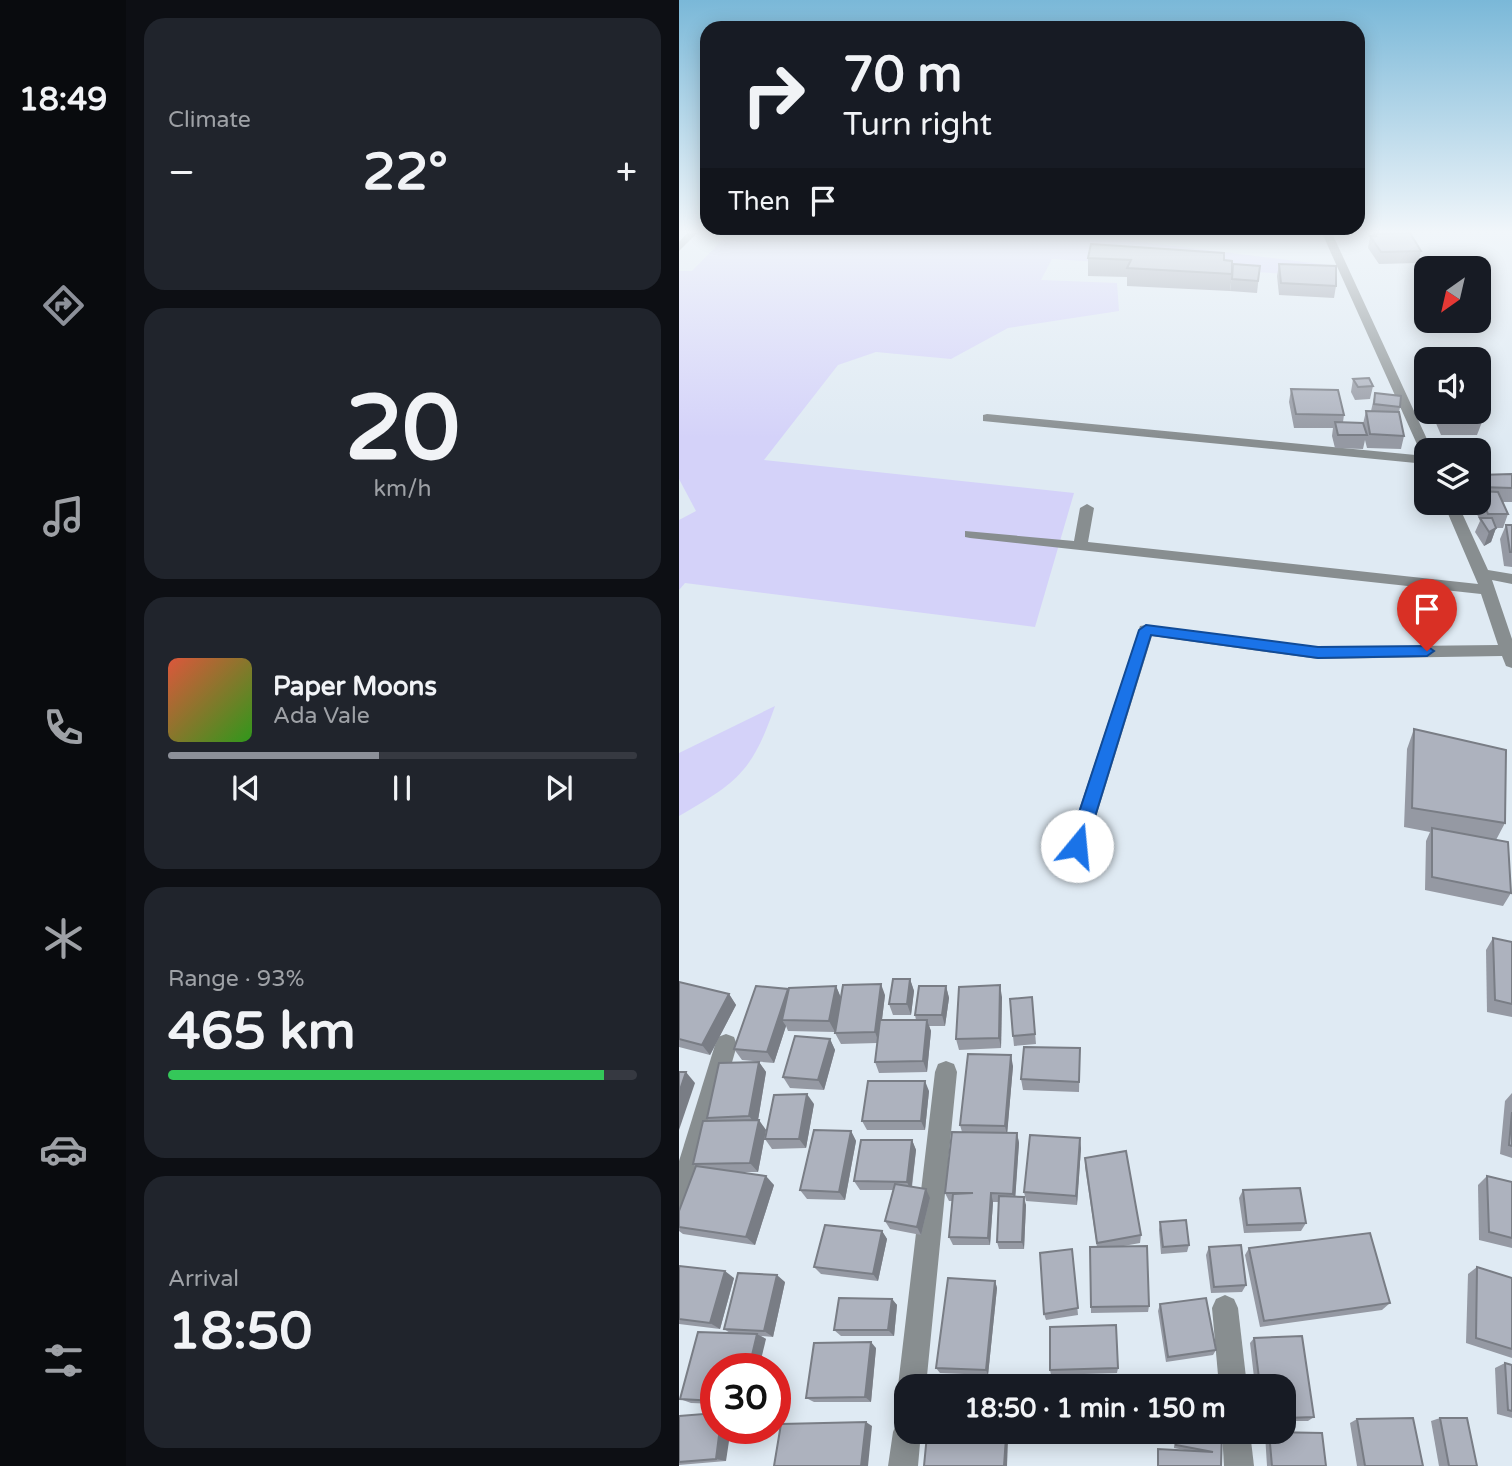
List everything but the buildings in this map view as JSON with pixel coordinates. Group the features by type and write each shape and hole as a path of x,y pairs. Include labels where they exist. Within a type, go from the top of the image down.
{"street":[{"path":"1358,301 1420,438"},
{"path":"987,418 1414,459"},
{"path":"1080,546 1087,508"},
{"path":"1077,846 1146,630 1318,653 1510,656 1482,573 1456,515"},
{"path":"970,534 1487,590"},
{"path":"1482,573 1512,579"},
{"path":"679,1201 726,1045"},
{"path":"913,1374 946,1072"},
{"path":"1226,1308 1232,1374"},
{"path":"903,1466 906,1444"},
{"path":"1237,1444 1239,1466"}],"shaded area":[{"path":"679,301 1118,301 1119,311 1008,328 951,359 876,352 838,365 764,460 1074,493 1035,627 685,583 679,590 679,520 696,511 679,479"},
{"path":"775,706 759,746 740,773 716,794 679,816 679,753"}],"route":[{"path":"1077,846 1146,630 1318,653 1427,651"}]}
